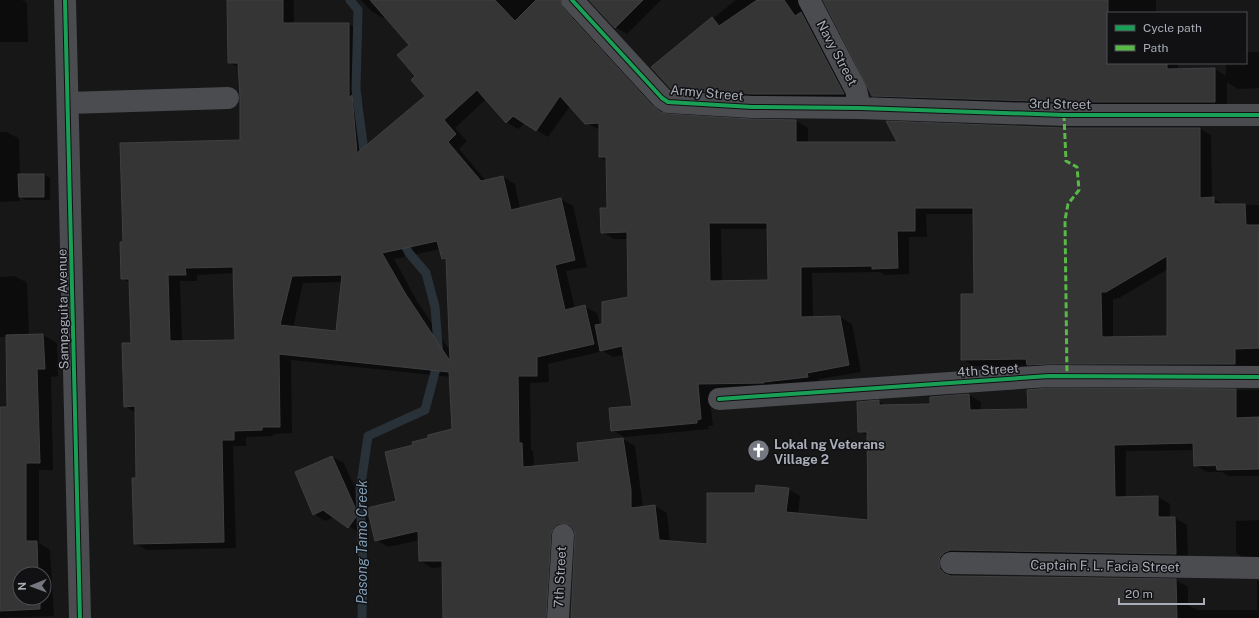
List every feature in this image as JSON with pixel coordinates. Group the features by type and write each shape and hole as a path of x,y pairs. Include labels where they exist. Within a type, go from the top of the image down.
{"street":[{"name":"Sampaguita Avenue","path":"65,0 80,618"},
{"name":"Army Street","path":"572,0 665,101 752,107 860,108"},
{"name":"Navy Street","path":"809,0 856,90 860,108"},
{"path":"68,103 228,98"},
{"name":"3rd Street","path":"860,108 1064,115 1259,115"},
{"name":"4th Street","path":"720,399 1049,376 1259,377"},
{"name":"7th Street","path":"558,618 563,535"},
{"name":"Captain F. L. Facia Street","path":"951,563 1259,568"}],"building":[{"path":"227,0 283,0 283,23 349,23 349,98 352,95 357,153 425,96 411,80 415,76 397,55 409,45 370,0 495,0 515,21 536,0 560,0 563,8 653,106 661,112 667,114 751,119 796,120 796,142 897,142 886,121 1064,128 1200,128 1200,198 1214,197 1214,204 1245,204 1246,225 1259,225 1259,348 1235,349 1235,364 1027,365 1026,359 961,360 961,294 974,294 973,208 915,208 915,231 897,231 898,268 872,269 872,266 801,267 801,317 840,316 849,365 807,373 808,377 764,383 698,384 701,419 697,420 697,423 611,431 609,408 632,406 622,346 600,351 595,325 602,324 602,302 628,297 627,232 601,233 600,208 607,208 606,157 599,157 599,123 585,124 560,96 536,131 513,116 506,123 477,90 444,120 456,134 448,142 481,181 503,176 511,210 561,198 575,260 555,265 565,310 585,305 594,344 537,357 537,376 518,376 519,443 522,443 523,467 579,462 577,443 623,438 631,490 631,508 655,505 659,540 707,544 707,493 755,493 756,485 789,488 786,512 868,520 867,432 858,432 857,402 879,400 879,405 930,404 930,397 969,394 970,410 1028,409 1027,390 1049,388 1236,389 1236,418 1259,417 1259,469 1217,470 1216,465 1194,466 1193,443 1114,445 1115,497 1158,496 1158,517 1175,517 1176,554 951,550 945,552 940,557 940,569 945,574 951,576 1176,579 1177,618 571,618 575,536 574,530 570,525 563,523 558,524 553,528 551,534 546,618 443,618 442,561 419,561 418,531 375,541 367,508 396,501 385,452 413,445 412,442 428,438 428,435 452,429 449,372 279,354 280,427 262,427 262,430 234,431 234,440 222,440 224,542 134,544 132,478 136,478 135,406 124,407 122,343 131,343 129,279 121,279 120,242 123,242 120,143 240,140 238,63 228,63","holes":["709,223 767,223 768,280 710,281","437,241 442,259 446,258 450,361 405,293 382,253","1167,256 1167,336 1102,337 1101,292 1106,292","233,267 235,340 170,341 168,275 186,275 185,268","342,275 336,331 280,325 292,276"]},
{"path":"589,0 643,0 615,28"},
{"path":"757,0 784,0 795,16 801,12 844,94 752,94 672,90 651,67 712,17 719,26"},
{"path":"823,0 1108,0 1107,64 1167,64 1167,69 1215,68 1215,102 1064,102 872,96"},
{"path":"18,174 44,174 44,197 19,197"},
{"path":"43,334 45,369 37,369 40,463 26,463 26,541 37,541 38,566 12,566 12,606 40,606 40,609 0,611 0,407 7,407 6,335"},
{"path":"332,456 358,514 348,528 323,510 313,515 295,472"}],"waterway":[{"name":"Pasong Tamo Creek","path":"350,0 358,10 356,89 365,159"},
{"name":"Pasong Tamo Creek","path":"362,618 363,569 360,491 368,436 425,410 439,357 435,307 426,273 409,253 401,238"}],"marked path":[{"path":"1064,115 1066,161 1077,167 1079,190 1068,204 1065,220 1067,376"}],"cycle path":[{"path":"65,0 80,618"},
{"path":"572,0 662,98 668,102 752,107 860,108 1064,115 1259,115"},
{"path":"719,399 1049,376 1259,377"}],"place":[{"name":"Lokal ng Veterans Village 2","path":"758,451"}]}
